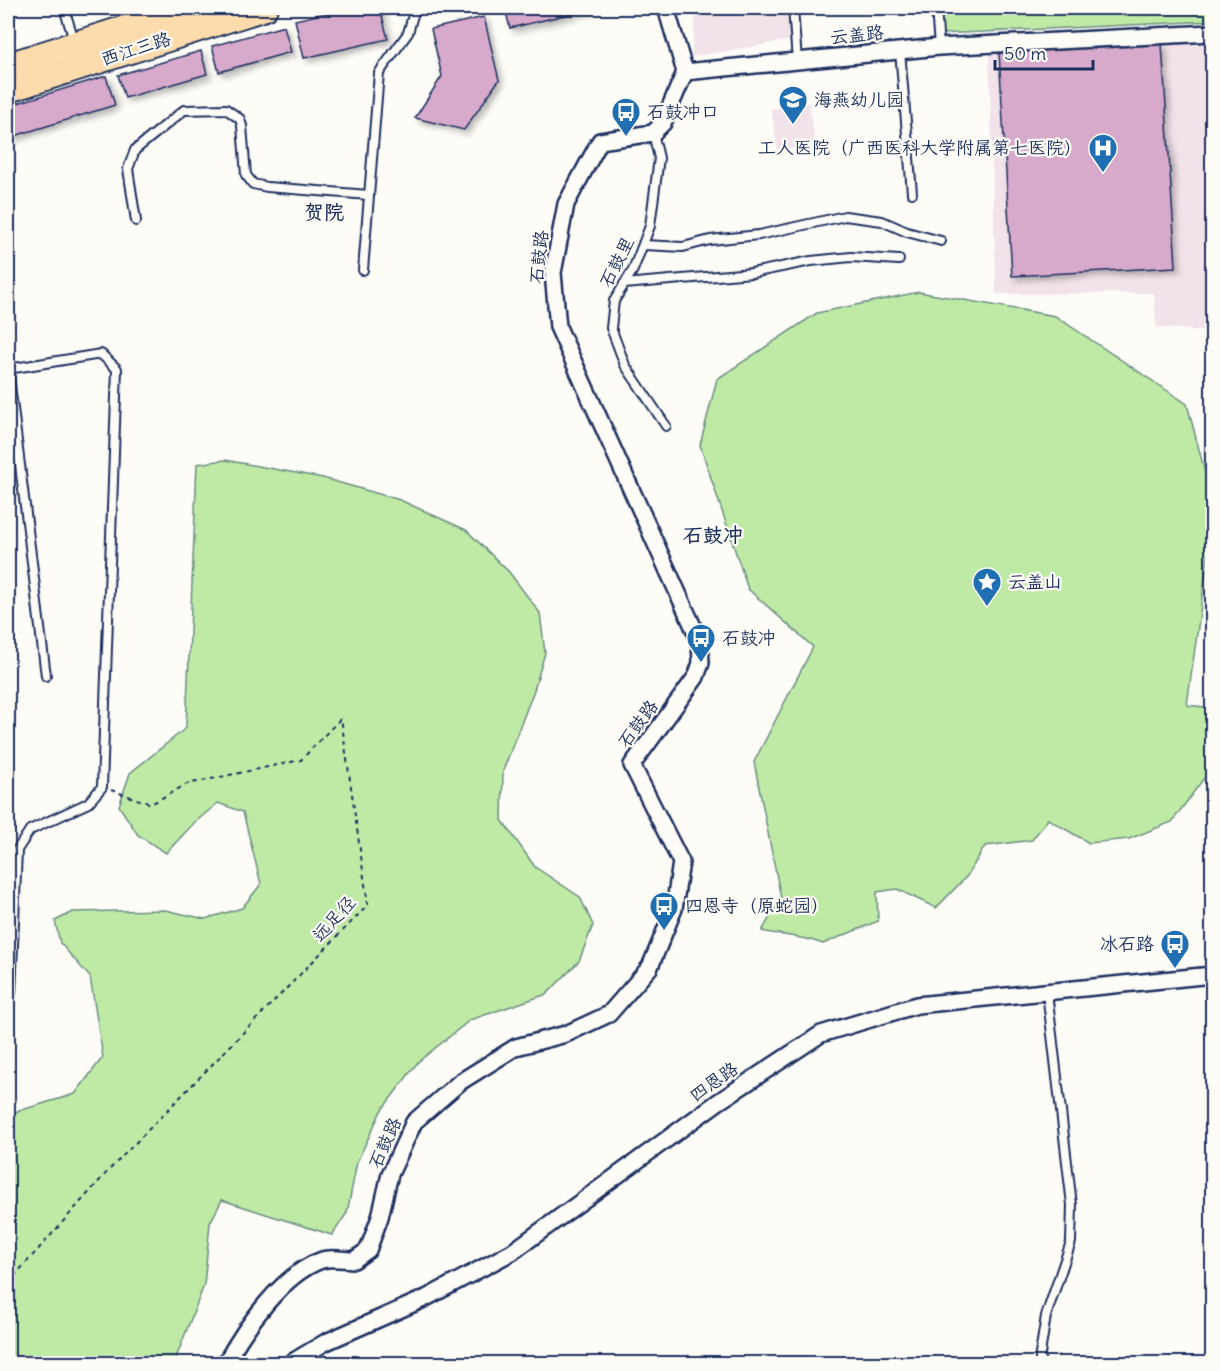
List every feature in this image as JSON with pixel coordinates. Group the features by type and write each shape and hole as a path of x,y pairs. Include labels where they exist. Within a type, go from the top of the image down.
{"main road":[{"name":"西江三路","path":"8,65 188,8"},
{"name":"西江三路","path":"8,90 265,8"}],"street":[{"path":"653,133 663,123 685,72 666,8"},
{"name":"云盖路","path":"685,72 939,47 1212,33"},
{"name":"石鼓路","path":"225,1364 240,1336 289,1278 323,1259 354,1260 368,1250 380,1217 390,1174 414,1122 460,1082 516,1047 566,1034 609,1014 650,967 674,909 681,862 632,765 696,677 701,663 700,642 558,327 554,273 566,204 600,141 653,133"},
{"name":"四恩路","path":"289,1364 326,1342 426,1298 512,1252 718,1102 821,1034 917,1005 1212,975"}],"lane":[{"path":"64,8 75,44"},
{"path":"363,270 379,73 408,33 415,8"},
{"path":"795,8 793,8 797,61"},
{"path":"936,8 939,47"},
{"path":"900,51 912,193"},
{"path":"136,221 128,169 129,162 135,150 184,110 226,109 240,119 246,175 253,184 369,195"},
{"name":"石鼓里","path":"653,133 659,158 650,226 633,270 614,301 610,328 625,365 666,426"},
{"path":"644,245 682,247 710,240 759,235 845,216 882,221 907,232 941,241"},
{"path":"624,284 752,273 812,261 851,257 899,260"},
{"path":"11,994 17,850 30,830 88,803 102,787 117,369 101,354 8,368 46,676"},
{"path":"1040,1364 1046,1316 1071,1242 1072,1205 1047,992"}],"path":[{"name":"远足径","path":"8,1283 110,1169 368,905 340,718 301,760 187,784 151,804 102,787"}],"shaded area":[{"path":"696,8 786,8 791,40 691,57"},
{"name":"工人医院（广西医科大学附属第七医院）","path":"1162,44 1212,44 1212,332 1156,327 1154,293 996,294 989,54"},
{"name":"海燕幼儿园","path":"809,103 815,144 778,151 771,109"}],"green space":[{"path":"939,8 1212,8 1212,21 940,34"},
{"path":"919,292 1055,316 1187,404 1212,499 1212,527 1187,705 1212,708 1212,767 1172,822 1129,839 1089,843 1048,819 1032,840 985,846 967,876 936,908 897,889 877,892 878,921 823,944 762,931 781,898 754,762 813,647 748,589 700,445 717,379 817,313"},
{"path":"225,460 323,478 400,500 466,530 509,572 540,613 545,653 534,690 503,771 502,820 535,867 580,897 593,925 579,961 547,994 470,1020 418,1062 381,1111 357,1162 347,1213 332,1235 222,1200 210,1223 204,1285 174,1363 8,1363 8,1114 75,1094 103,1057 90,977 60,943 55,921 73,912 165,910 205,919 242,908 261,884 243,812 218,803 194,823 166,853 138,835 119,806 130,773 186,728 197,464"}],"building":[{"path":"348,8 380,8 388,39 304,58 295,20"},
{"path":"505,8 595,8 510,28"},
{"path":"484,17 499,80 464,130 415,118 442,76 431,29"},
{"path":"284,26 291,52 219,72 212,46"},
{"name":"工人医院（广西医科大学附属第七医院）","path":"1162,44 1176,267 1012,276 999,53"},
{"path":"201,51 207,74 125,98 118,75"},
{"path":"106,76 115,105 8,138 8,106"}],"place":[{"name":"海燕幼儿园","path":"793,126"},
{"name":"石鼓冲口","path":"626,138"},
{"name":"工人医院（广西医科大学附属第七医院）","path":"1103,174"},
{"name":"云盖山","path":"987,608"},
{"name":"石鼓冲","path":"701,664"},
{"name":"四恩寺（原蛇园）","path":"664,932"},
{"name":"冰石路","path":"1175,970"}],"district":[{"name":"贺院","path":"324,212"},
{"name":"石鼓冲","path":"713,535"}]}
